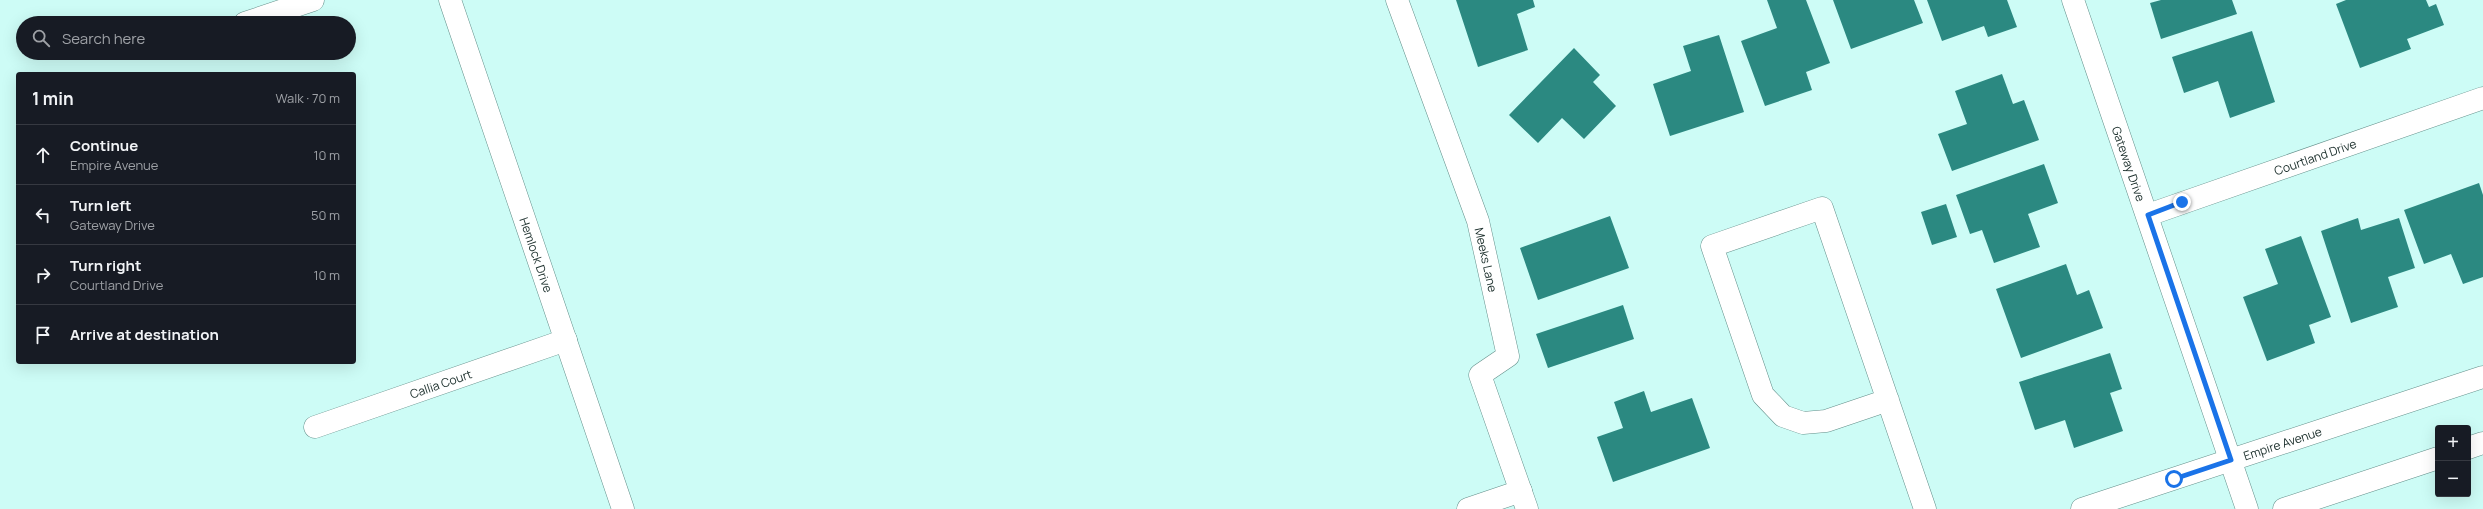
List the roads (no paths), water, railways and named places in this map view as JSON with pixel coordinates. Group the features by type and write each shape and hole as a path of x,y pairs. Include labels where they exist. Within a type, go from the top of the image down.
{"street":[{"path":"266,16 313,0"},
{"name":"Hemlock Drive","path":"450,0 624,509"},
{"name":"Meeks Lane","path":"1397,0 1478,221 1508,356 1480,375 1524,500"},
{"name":"Gateway Drive","path":"2073,0 2148,215 2247,509"},
{"name":"Courtland Drive","path":"2148,215 2483,98"},
{"path":"1888,400 1826,421 1803,423 1783,416 1763,395 1712,246 1822,208 1888,400 1925,509"},
{"name":"Callia Court","path":"315,427 566,340"},
{"name":"Empire Avenue","path":"2082,509 2483,377"},
{"path":"2471,447 2483,443"},
{"path":"2284,509 2435,459"},
{"path":"1468,509 1524,500"}]}
